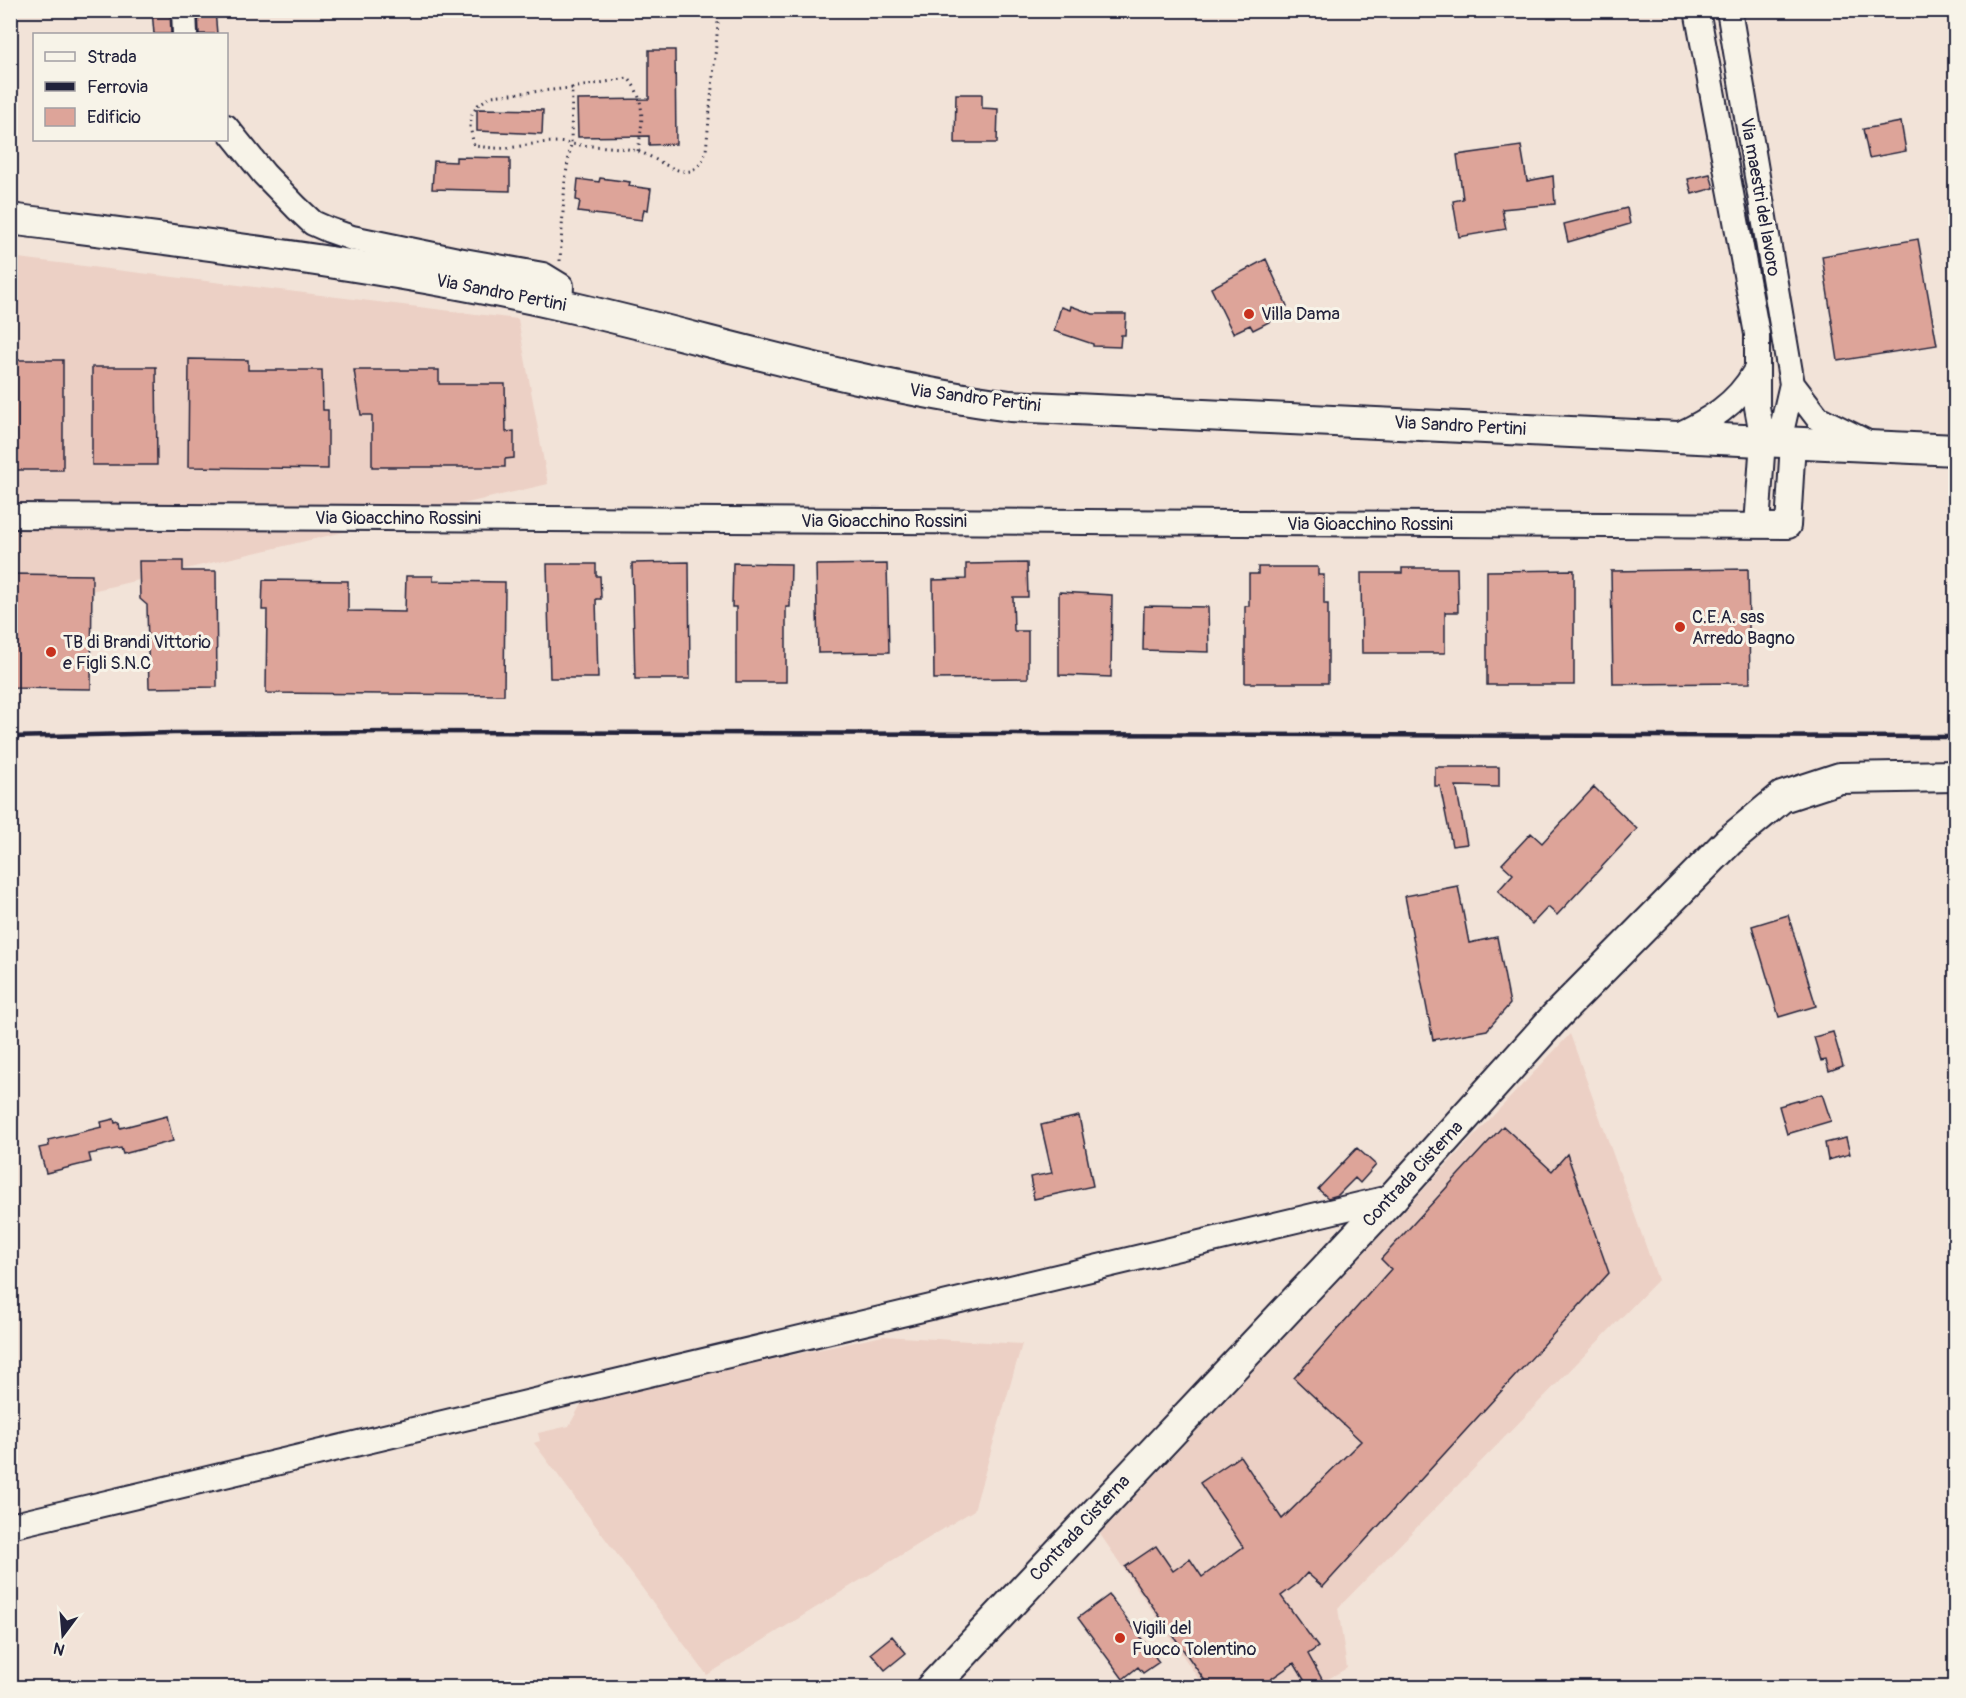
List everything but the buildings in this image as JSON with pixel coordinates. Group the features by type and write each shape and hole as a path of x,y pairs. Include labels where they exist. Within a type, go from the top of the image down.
{"main road":[{"name":"Via Sandro Pertini","path":"10,219 302,258 443,281 558,293 886,386 942,397 1010,406 1956,450"},
{"name":"Contrada Cisterna","path":"931,1688 1393,1197 1565,1008 1729,841 1782,798 1840,778 1956,776"}],"street":[{"path":"184,10 185,33"},
{"name":"Via maestri del lavoro","path":"1697,10 1757,334 1755,372 1757,407 1779,441"},
{"name":"Via maestri del lavoro","path":"1729,10 1792,384 1779,441"},
{"path":"228,130 264,174 313,223 352,238 458,260 543,274 558,293"},
{"path":"1676,436 1702,424 1727,407 1746,388 1755,372"},
{"name":"Via maestri del lavoro","path":"1792,384 1818,418 1833,428 1875,446"},
{"path":"1757,526 1779,441"},
{"name":"Via Gioacchino Rossini","path":"10,516 1788,526 1779,441"},
{"path":"10,1526 1393,1197"}],"path":[{"path":"638,151 642,106 638,90 628,78 572,88 491,96 478,105 472,114 470,126 474,146 507,148 534,142 559,141 638,151 681,171 693,170 702,164 706,151 718,24 716,10"},
{"path":"558,293 565,180 571,144 572,88"}],"shaded area":[{"path":"10,257 518,319 548,484 11,610"},
{"path":"1570,1034 1658,1280 1338,1608 1347,1668 1314,1687 1204,1687 1100,1534"},
{"path":"883,1336 1022,1344 974,1510 707,1675 534,1443 540,1441 538,1433 569,1426 584,1399"}],"railway":[{"path":"10,737 173,733 404,732 1956,737"}],"place":[{"name":"Villa Dama","path":"1249,314"},
{"name":"C.E.A. sas Arredo Bagno","path":"1680,627"},
{"name":"TB di Brandi Vittorio e Figli S.N.C","path":"51,652"},
{"name":"Vigili del Fuoco Tolentino","path":"1120,1638"}]}
